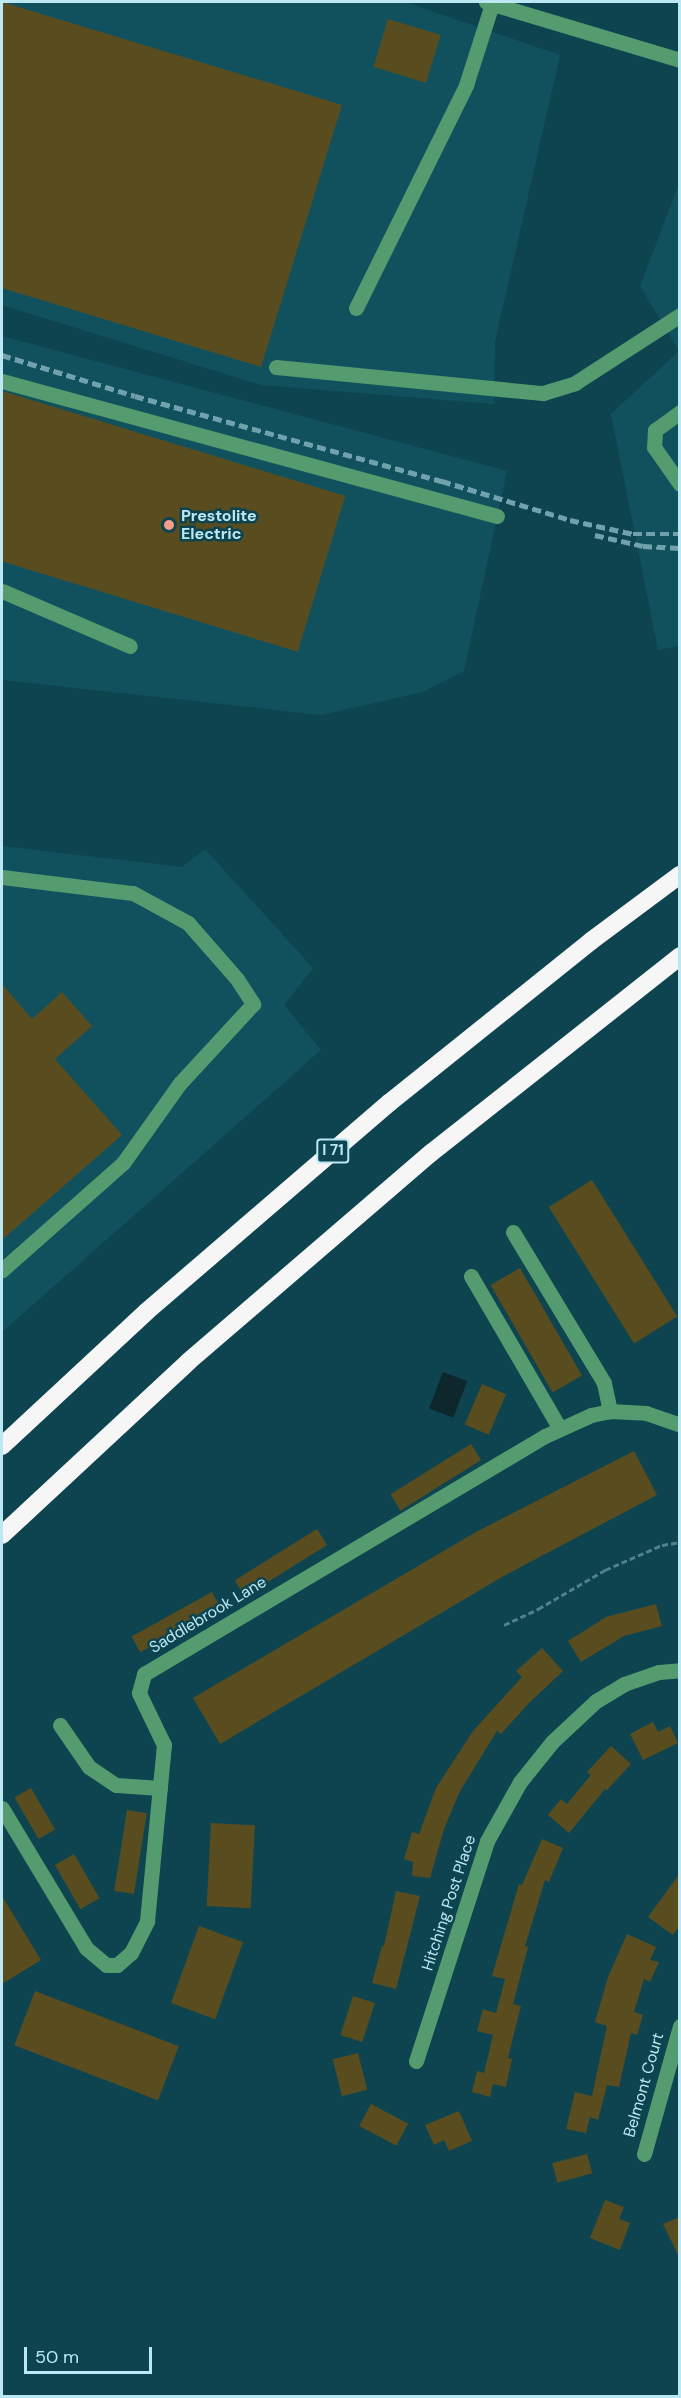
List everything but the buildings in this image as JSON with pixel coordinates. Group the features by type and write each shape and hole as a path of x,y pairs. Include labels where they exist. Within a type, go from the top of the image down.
{"highway":[{"name":"I 71","path":"2,1446 146,1312 389,1103 591,941 680,875"},
{"path":"2,1535 189,1361 431,1153 680,956"}],"street":[{"path":"356,308 466,85 489,3 680,60"},
{"path":"276,367 543,393 575,383 680,315"},
{"path":"2,381 497,516"},
{"path":"680,412 655,430 654,447 680,484"},
{"path":"2,591 130,646"},
{"path":"2,877 133,893 188,924 237,979 253,1004 180,1083 123,1162 2,1269"},
{"path":"513,1232 604,1383 610,1411"},
{"path":"471,1276 560,1430"},
{"name":"Saddlebrook Lane","path":"2,1808 86,1948 106,1965 117,1965 131,1953 147,1921 164,1745 139,1693 144,1674 560,1430 591,1415 610,1411 646,1413 680,1425"},
{"name":"Hitching Post Place","path":"416,2061 487,1840 520,1782 552,1742 596,1701 624,1684 658,1672 680,1670"},
{"path":"60,1725 89,1767 116,1785 160,1788"},
{"name":"Belmont Court","path":"644,2154 680,2026"}],"path":[{"path":"504,1625 538,1609 621,1562 662,1545 680,1542"}],"shaded area":[{"path":"2,2 405,2 560,55 495,342 494,404 261,385 2,305"},
{"path":"679,184 679,351 640,286"},
{"path":"2,336 507,471 464,671 423,692 321,715 2,680"},
{"path":"679,351 679,646 658,650 611,414"},
{"path":"2,846 182,867 205,849 313,968 284,1005 321,1050 2,1332"},
{"path":"443,1372 467,1381 453,1418 429,1408"}],"railway":[{"path":"2,355 135,396 442,481 570,520 633,534 680,534"},
{"path":"595,535 643,546 680,548"}],"place":[{"name":"Prestolite Electric","path":"169,525"}]}
